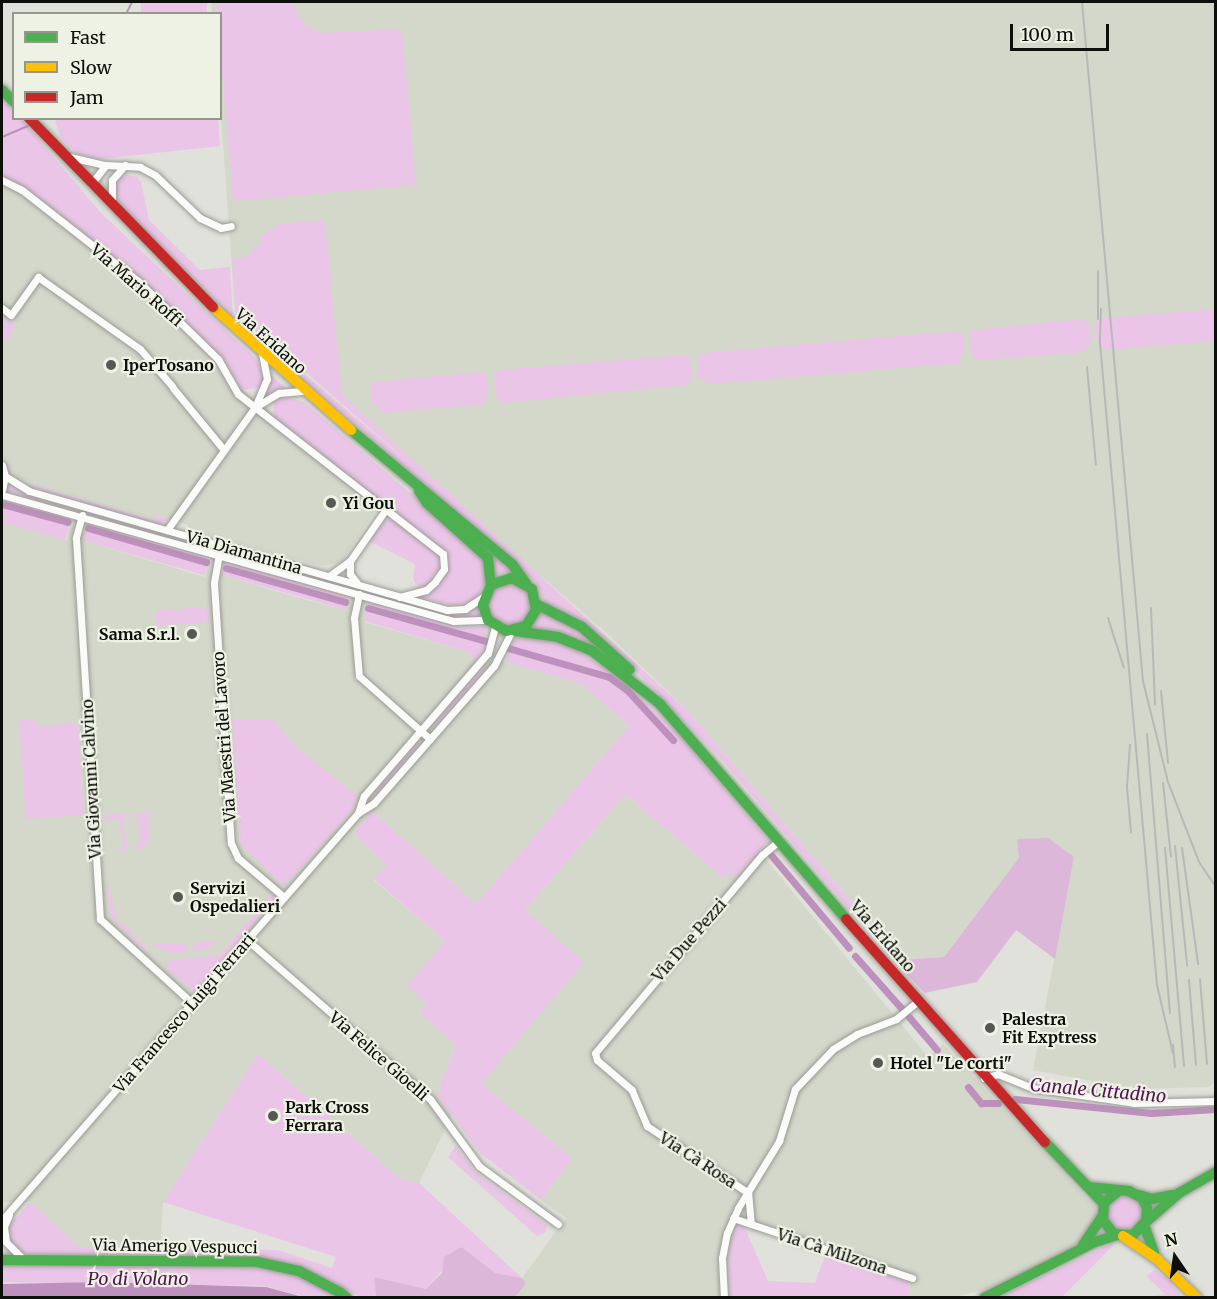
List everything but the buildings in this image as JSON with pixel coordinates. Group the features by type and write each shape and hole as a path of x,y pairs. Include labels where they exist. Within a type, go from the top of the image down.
{"main road":[{"name":"Via Eridano","path":"31,120 113,207 262,354 417,488 435,498 512,564 526,583 537,604 588,631 660,704 914,1005 1104,1204"},
{"name":"Via Eridano","path":"417,488 426,503 488,558 491,585"},
{"path":"491,623 484,596 491,585 505,578 526,583"},
{"path":"514,631 531,621 537,604"},
{"name":"Via Eridano","path":"491,623 514,631 558,637 591,650 660,704"},
{"path":"984,1298 1076,1251 1136,1233 1179,1193 1215,1172"},
{"path":"1085,1185 1156,1199 1179,1193"},
{"path":"1076,1251 1094,1234 1102,1217 1104,1204 1117,1192"},
{"path":"1138,1195 1147,1208 1145,1223 1157,1258"},
{"path":"1102,1217 1106,1227 1157,1258 1196,1297"},
{"name":"Via Amerigo Vespucci","path":"2,1260 258,1262 299,1271 345,1296"}],"street":[{"name":"Via Eridano","path":"61,152 78,160 106,165 125,165 155,175 200,218 222,228 231,226"},
{"path":"91,184 106,165"},
{"path":"113,207 109,186 115,175 125,165"},
{"path":"91,184 115,175"},
{"name":"Via Mario Roffi","path":"2,180 22,190 138,281 218,359 233,388 386,509 445,559 444,569 430,586 400,597"},
{"path":"2,308 11,315 38,277 140,349 224,450"},
{"path":"167,530 255,407 267,379 262,354"},
{"path":"255,407 276,394 304,391"},
{"path":"2,465 5,476 2,490"},
{"name":"Via Diamantina","path":"5,476 29,491 400,597 453,610 473,606 484,596"},
{"name":"Via Diamantina","path":"2,495 82,515 454,621 491,623"},
{"path":"329,576 350,561 386,509"},
{"name":"Via Giovanni Calvino","path":"82,515 75,538 100,918 192,1003"},
{"name":"Via Maestri del Lavoro","path":"219,554 214,583 231,843 238,858 284,897"},
{"path":"350,561 350,574 359,585"},
{"path":"359,594 354,618 359,676 430,739"},
{"name":"Via Francesco Luigi Ferrari","path":"358,813 364,796 484,658 493,644 491,623"},
{"name":"Via Francesco Luigi Ferrari","path":"2,1220 358,813 374,803 494,666 514,631"},
{"path":"484,658 494,666"},
{"name":"Via Due Pezzi","path":"600,1043 762,855 777,842"},
{"name":"Via Felice Gioelli","path":"247,940 430,1099 479,1166 558,1224"},
{"path":"724,1298 722,1258 733,1218 778,1141 792,1096 804,1077 850,1038 900,1017 914,1005"},
{"name":"Via Cà Rosa","path":"600,1043 596,1057 629,1086 647,1126 748,1190"},
{"path":"984,1078 998,1074 1041,1090 1134,1103 1215,1101"},
{"path":"748,1190 751,1224"},
{"name":"Via Francesco Luigi Ferrari","path":"2,1244 10,1212"},
{"name":"Via Cà Milzona","path":"733,1218 912,1278"},
{"path":"4,1235 14,1253 27,1259"}],"shaded area":[{"path":"141,2 207,2 207,12 141,12"},
{"path":"211,2 1215,2 1216,1080 1209,1087 1136,1089 1033,1070 1074,856 1019,858 944,957 902,960 688,711 610,636 235,311 221,120 222,12 212,12"},
{"path":"215,2 292,2 305,25 321,33 402,29 416,185 233,201 222,71 222,12 216,12"},
{"path":"2,99 12,110 12,120 22,120 101,213 256,359 265,379 260,387 242,390 223,360 149,286 28,191 2,177"},
{"path":"218,120 220,146 100,159 77,154 61,138 55,121"},
{"path":"125,174 137,177 141,182 149,220 200,270 230,267 233,318 126,212 115,196 113,184"},
{"path":"2,177 28,191 137,276 223,360 237,385 381,501 342,562 321,566 187,529 188,525 168,519 156,516 155,520 30,484 14,476 2,456 2,346 15,325 2,315"},
{"path":"322,220 325,223 342,395 688,711 902,960 896,964 722,760 627,662 580,619 545,603 536,582 236,320 232,259 249,256 254,247 261,245 260,236 279,224","holes":["289,357 416,469 308,377"]},
{"path":"1215,309 1214,341 1106,350 1099,346 1096,338 1096,322 1103,318"},
{"path":"2,315 16,325 2,346"},
{"path":"1083,319 1089,324 1091,342 1084,352 976,360 971,354 969,335 973,330"},
{"path":"958,331 963,335 964,351 959,363 709,384 698,378 698,358 704,353"},
{"path":"684,355 690,359 692,379 687,385 501,403 495,395 494,376 499,370"},
{"path":"480,372 487,377 488,397 482,404 384,413 372,403 370,388 374,382"},
{"path":"271,375 285,388 265,395 269,386"},
{"path":"283,396 304,402 473,547 485,562 487,578 476,599 456,606 419,597 432,589 445,573 446,555 273,417 274,402"},
{"path":"2,456 14,476 23,482 154,520 156,516 168,519 159,525 22,485 11,477"},
{"path":"8,483 23,492 439,610 463,614 478,607 480,616 463,619 438,613 4,491"},
{"path":"2,498 72,517 65,540 2,523"},
{"path":"71,517 88,521 85,541 205,577 210,555 226,560 224,575 306,600 344,609 349,595 368,600 365,622 465,651 475,660 506,662 582,684 629,726 476,904 372,811 353,833 387,865 374,880 445,941 427,1004 419,1013 456,1044 437,1095 452,1115 419,1183 398,1177 258,1054 163,1202 160,1250 79,1247 30,1202 2,1202 2,522 67,540"},
{"path":"395,519 440,555 442,565 426,586 419,588 413,579 415,564 369,541 384,521"},
{"path":"88,521 210,556 205,575 82,540"},
{"path":"478,541 513,570 495,574 491,555"},
{"path":"226,560 349,595 345,610 222,574"},
{"path":"504,581 526,587 533,609 525,622 510,628 489,618 486,596"},
{"path":"368,600 461,627 486,626 485,647 475,660 465,651 365,621"},
{"path":"208,607 209,622 156,626 155,611"},
{"path":"540,613 572,624 597,645 594,647 523,630"},
{"path":"522,637 563,643 622,679 677,733 768,841 736,878 729,872 723,878 625,794 525,910 584,962 481,1084 572,1158 541,1200 480,1153 437,1095 456,1044 419,1013 427,1004 406,986 445,941 374,879 387,865 353,833 372,811 476,904 629,726 582,684 506,662 511,642"},
{"path":"479,665 486,671 440,724 433,718"},
{"path":"34,719 35,726 78,723 84,815 26,819 19,720"},
{"path":"272,719 295,746 357,796 353,809 284,887 240,844 232,720"},
{"path":"414,741 421,747 379,795 372,789"},
{"path":"625,794 723,878 729,872 736,877 759,851 928,1057 943,1044 1094,1206 1098,1216 1091,1234 1059,1257 985,1289 955,1297 910,1297 909,1281 737,1223 727,1261 730,1297 515,1297 526,1284 522,1278 566,1218 541,1200 572,1158 481,1084 583,962 525,910"},
{"path":"149,812 150,840 140,851 135,845 140,845 138,818 133,818 133,813"},
{"path":"126,813 126,819 123,819 125,846 129,846 124,852 117,847 122,847 120,819 103,820 103,815"},
{"path":"1048,838 1074,857 1055,959 1016,930 977,982 925,993 896,964 902,960 944,957 1019,858 1017,839"},
{"path":"105,872 118,924 124,923 160,963 111,918"},
{"path":"270,894 275,898 194,992 165,967 171,960 220,955"},
{"path":"222,941 197,952 191,943"},
{"path":"186,943 187,952 172,954 151,944"},
{"name":"Park Cross Ferrara","path":"258,1054 398,1177 419,1183 522,1278 495,1273 462,1247 426,1289 374,1277 376,1297 360,1297 327,1279 273,1259 17,1253 9,1241 9,1226 30,1202 79,1247 278,1250 332,1268 336,1257 163,1202"},
{"path":"456,1146 474,1171 547,1225 546,1232 537,1236 448,1157"},
{"path":"1125,1196 1137,1201 1142,1213 1137,1225 1125,1230 1113,1225 1108,1213 1113,1201"},
{"path":"736,1223 744,1226 768,1281 815,1283 826,1253 909,1281 910,1297 730,1297 727,1261"},
{"path":"1111,1244 1114,1245 1062,1297 1000,1297"},
{"path":"462,1247 495,1273 522,1278 526,1284 515,1297 376,1297 374,1277 426,1289 442,1273 444,1257"},
{"path":"2,1264 261,1267 308,1279 338,1297 305,1297 265,1286 2,1282"},
{"path":"1155,1270 1170,1281 1181,1297 1145,1297 1165,1294 1146,1276"},
{"name":"Po di Volano","path":"102,1282 266,1287 303,1297 2,1297 2,1284"}],"waterway":[{"path":"127,12 132,2"},
{"path":"2,137 30,125"},
{"path":"2,504 68,522"},
{"path":"88,528 206,562"},
{"path":"226,568 345,602"},
{"path":"368,608 486,641"},
{"path":"508,648 609,677 627,690 673,740"},
{"path":"771,855 849,948"},
{"path":"855,956 902,1009"},
{"path":"909,1017 937,1050"},
{"path":"968,1087 981,1103 998,1103"},
{"name":"Canale Cittadino","path":"1015,1099 1151,1113 1216,1109"}],"railway":[{"path":"1082,2 1143,681 1168,782 1199,862 1216,887"},
{"path":"1098,271 1098,319"},
{"path":"1101,309 1100,343 1157,985 1173,1053"},
{"path":"1087,367 1096,465"},
{"path":"1151,608 1155,705"},
{"path":"1108,618 1124,668"},
{"path":"1161,691 1168,763"},
{"path":"1147,734 1170,1013"},
{"path":"1130,745 1127,787 1131,833"},
{"path":"1163,783 1171,857"},
{"path":"1175,846 1187,965"},
{"path":"1165,848 1184,1066"},
{"path":"1182,848 1198,964"},
{"path":"1200,979 1207,1064"},
{"path":"1189,980 1196,1065"},
{"path":"1173,1045 1175,1067"}],"traffic: fast":[{"path":"2,90 12,100"},
{"path":"351,430 512,564 526,583"},
{"path":"419,491 427,503 488,558 491,585 483,605 488,620 506,631 526,626 536,610 532,589 512,578 491,585"},
{"path":"536,604 582,627 630,670"},
{"path":"515,631 558,637 591,650 660,704 846,919"},
{"path":"1045,1142 1104,1204"},
{"path":"1147,1221 1179,1193 1216,1172"},
{"path":"1088,1187 1129,1191 1142,1198 1147,1208 1146,1221 1133,1235 1114,1234 1103,1220 1104,1203 1117,1192"},
{"path":"1139,1195 1152,1199 1173,1195"},
{"path":"1083,1245 1102,1217"},
{"path":"1144,1225 1154,1253"},
{"path":"984,1298 1095,1242 1117,1235"},
{"path":"2,1260 258,1262 299,1271 341,1293"},
{"path":"341,1293 347,1298"}],"traffic: slow":[{"path":"213,307 351,430"},
{"path":"1123,1236 1157,1259 1197,1298"}],"traffic: jam":[{"path":"31,120 213,307"},
{"path":"846,919 1045,1142"}],"place":[{"name":"IperTosano","path":"111,365"},
{"name":"Yi Gou","path":"331,503"},
{"name":"Sama S.r.l.","path":"192,634"},
{"name":"Servizi Ospedalieri","path":"178,897"},
{"name":"Palestra Fit Exptress","path":"990,1028"},
{"name":"Hotel \"Le corti\"","path":"878,1063"},
{"name":"Park Cross Ferrara","path":"273,1116"}]}
